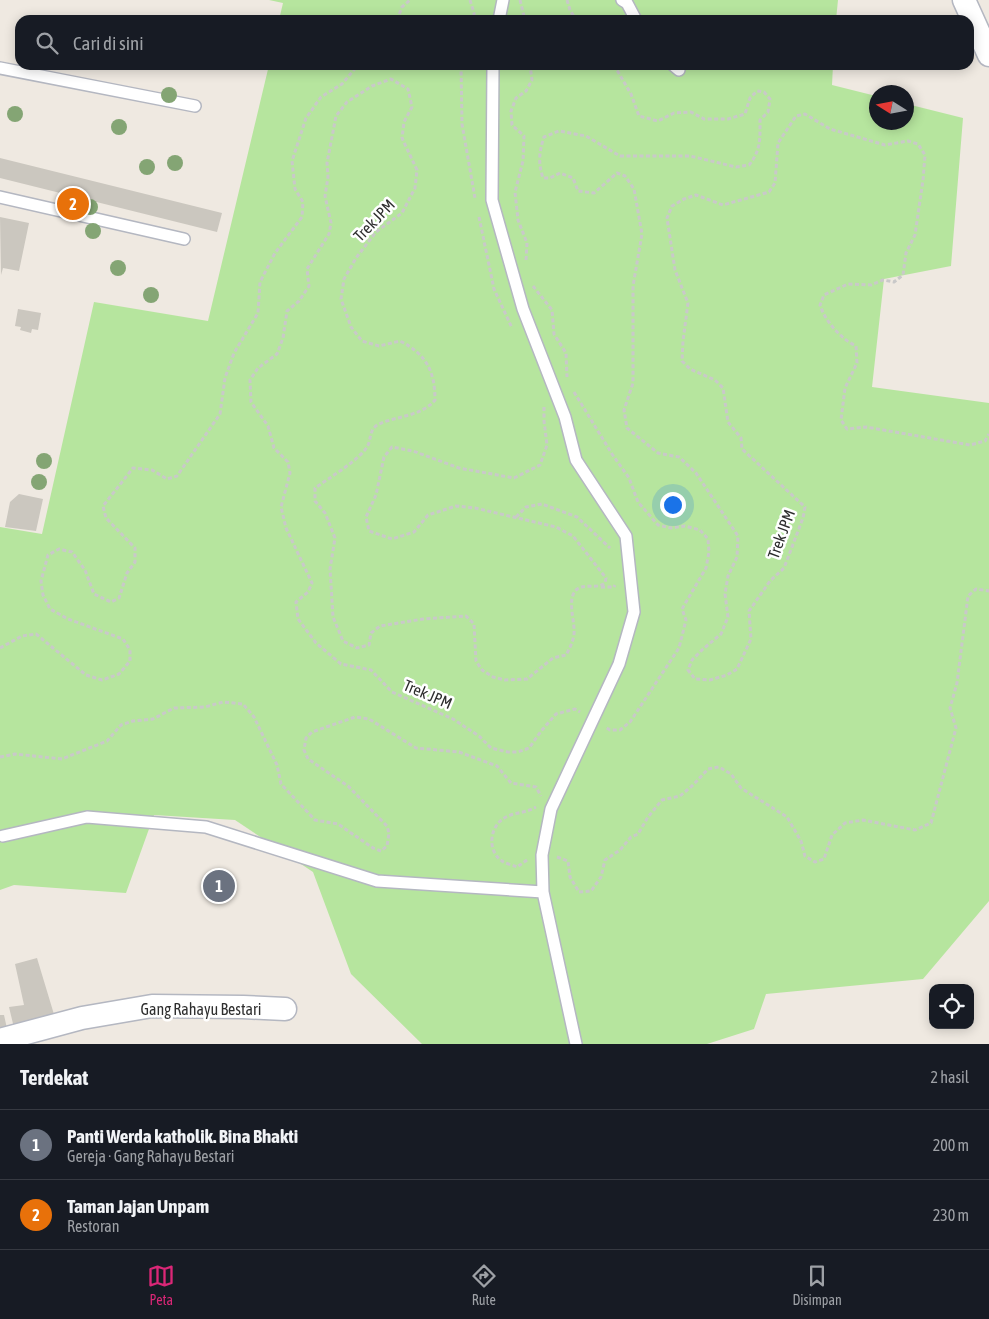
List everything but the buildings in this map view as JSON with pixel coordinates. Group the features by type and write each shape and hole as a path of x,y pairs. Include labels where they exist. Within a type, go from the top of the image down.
{"street":[{"path":"964,0 971,15"},
{"path":"974,22 989,56"},
{"name":"Gang Rahayu Bestari","path":"0,1040 82,1018 152,1006 243,1007 285,1010"}],"lane":[{"path":"500,15 503,0"},
{"path":"622,0 627,3 633,15"},
{"path":"0,68 195,106"},
{"path":"493,70 492,200 523,309 565,417 576,460 626,536 634,612 619,664 551,810 542,855 543,892 576,1044"},
{"path":"0,197 184,239"},
{"path":"3,836 87,817 206,827 378,880 543,892"}],"path":[{"path":"400,15 402,7 410,0"},
{"path":"470,0 474,15"},
{"path":"520,0 524,15"},
{"path":"567,0 573,15"},
{"path":"0,648 22,636 36,634 86,675 102,680 119,674 130,661 130,650 123,639 68,619 50,610 43,595 40,581 48,556 59,549 72,552 85,570 94,594 111,602 118,598 127,572 135,562 135,548 106,518 103,506 133,468 152,470 167,479 177,476 220,414 225,378 234,353 258,313 260,282 275,252 302,218 303,202 295,189 292,161 306,118 321,97 342,84 354,70"},
{"path":"461,70 462,124 475,199"},
{"path":"526,261 527,243 518,220 515,192 523,161 524,136 512,125 511,111 516,98 526,91 532,80 531,70"},
{"name":"Trek JPM","path":"617,70 631,94 639,116 658,121 674,113 691,112 704,119 728,119 745,114 750,98 757,91 764,92 770,99 768,112 760,120 760,141 756,156 749,165 736,167 690,156 620,156 586,136 559,132 544,137 540,150 539,165 543,178 550,178 560,173 573,178 578,191 594,193 617,173 625,176 634,190 642,234 633,286 633,383 624,410 627,428 658,453 679,456 696,473 738,536 737,558 728,576 725,594 728,617 721,634 692,660 688,670 695,678 710,680 728,675 737,669 751,639 749,611 770,581 784,568 803,518 805,507 742,449 741,438 728,422 723,388 715,380 690,369 682,361 688,303 675,270 667,218 672,206 684,199 696,196 723,205 769,192 775,183 778,143 796,116 806,114 830,129 885,144 908,141 918,144 925,155 923,180 915,235 906,253 903,275 894,282 883,280 871,285 848,284 824,296 820,305 823,314 847,342 856,346 857,363 846,388 841,420 847,429 866,427 970,445 985,441 989,434"},
{"name":"Trek JPM","path":"571,387 629,478 638,502 658,525 671,528 685,526 700,530 708,540 709,552 706,568 682,609 686,620 679,648 630,722 620,730 610,730 575,709 556,714 529,748 518,752 508,752 491,748 454,719 392,692 371,670 340,664 316,643 298,619 296,602 308,592 312,583 286,528 281,507 290,473 288,462 274,448 268,426 251,402 250,380 258,368 277,354 283,338 288,311 299,301 308,286 307,270 329,234 331,223 325,196 328,178 327,163 336,116 347,102 372,86 391,79 408,89 412,107 404,122 402,138 417,170 414,188 402,213 376,232 356,258 344,279 341,299 351,327 362,341 379,346 400,341 413,347 426,360 435,388 435,400 429,408 377,425 370,431 368,447 315,488 315,501 326,514 335,538 330,569 333,617 343,640 357,648 369,645 371,633 380,626 423,619 466,616 474,624 476,661 482,670 493,677 505,680 527,679 553,658 566,655 570,648 574,630 572,597 575,591 579,588 601,586"},
{"path":"477,208 494,289 515,335"},
{"path":"530,277 533,286 552,310 554,334 566,353 567,380"},
{"path":"544,406 547,445 540,465 514,478 459,468 413,450 392,447 384,457 376,495 366,517 369,530 392,539 414,532 428,515 456,506 475,508 515,517 556,527 573,536 606,578 605,583 601,586"},
{"path":"515,517 526,507 542,504 551,507 577,518 610,546 613,555"},
{"path":"601,586 614,587 617,580"},
{"path":"0,757 15,754 62,759 107,741 121,726 133,721 153,719 174,708 206,707 223,702 244,704 254,717 277,765 281,784 315,820 338,824 373,848 381,851 386,846 389,833 387,826 348,786 308,759 304,750 306,738 312,732 355,717 369,719 416,748 459,752 497,766 511,783 536,787 542,798 535,808 523,814 508,816 497,822 491,840 493,852 502,862 517,867 531,858 542,855 554,856 568,861 570,877 579,892 591,891 601,877 605,860 620,850 631,837 638,834 648,817 662,800 680,796 708,769 719,767 731,774 741,788 787,817 801,841 805,856 815,862 824,860 832,835 845,823 863,820 915,830 931,823 956,728 950,708 957,683 968,596 976,589 989,591"}],"green space":[{"path":"269,0 838,0 836,15 280,15 283,3"},
{"path":"268,70 833,70 832,85 869,94 869,130 914,130 914,106 963,118 951,266 884,279 872,387 989,403 989,901 923,979 766,994 754,1029 707,1044 422,1044 351,974 313,872 235,820 154,815 126,893 14,885 0,890 0,527 42,534 94,302 208,321"}],"place":[{"name":"Taman Jajan Unpam","path":"73,204"},
{"name":"Panti Werda katholik. Bina Bhakti","path":"219,886"}]}
